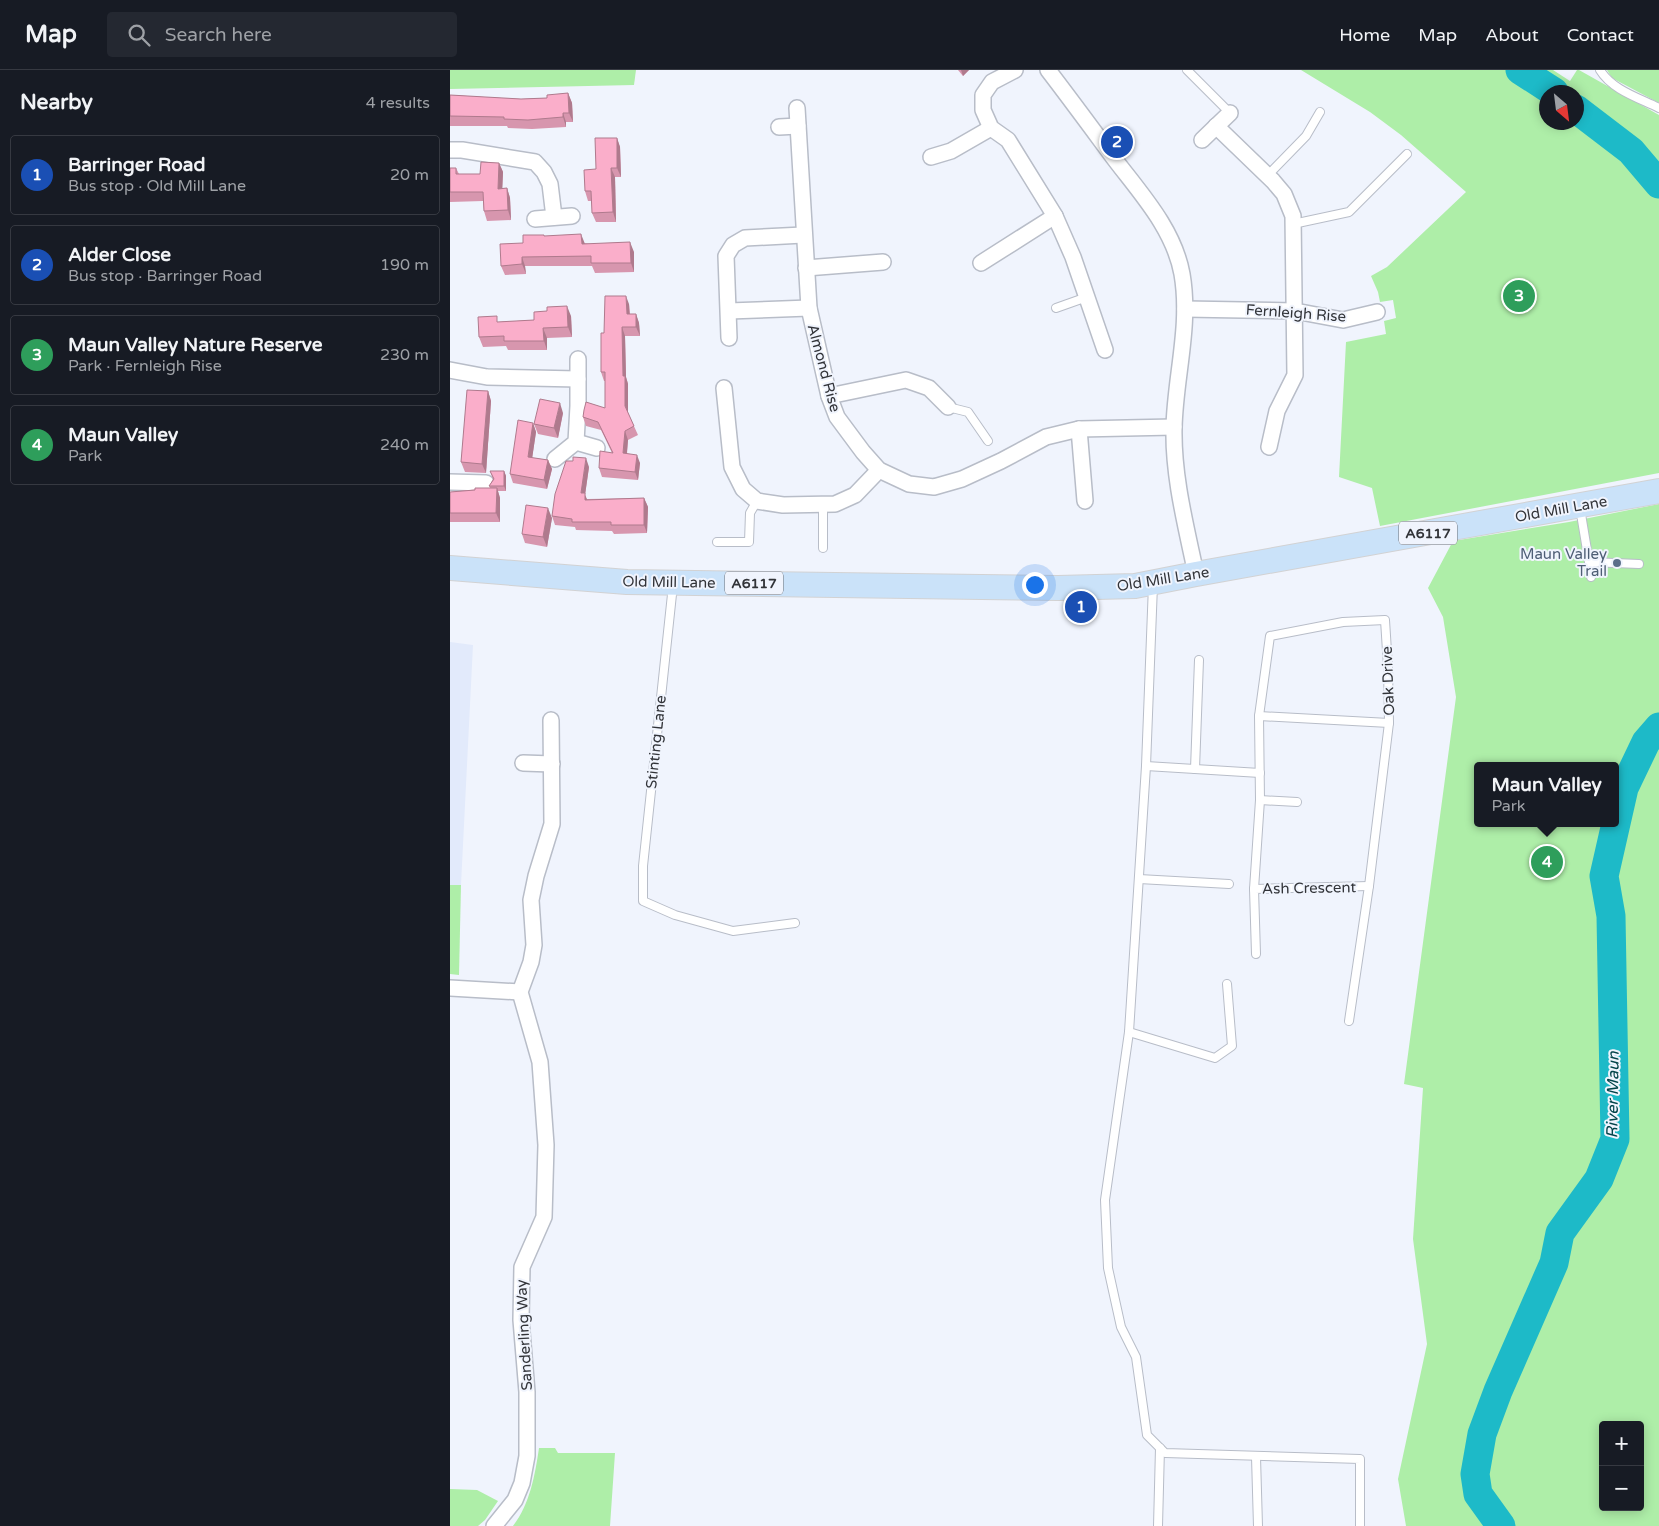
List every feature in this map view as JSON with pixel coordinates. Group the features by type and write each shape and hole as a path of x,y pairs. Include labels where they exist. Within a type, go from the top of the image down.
{"main road":[{"name":"Old Mill Lane","path":"450,568 627,582 1058,588 1135,586 1659,491"}],"street":[{"path":"1015,70 992,82 983,95 983,110 991,128 1008,140 1055,216 1067,242 1105,350"},
{"path":"1048,70 1169,234 1182,273 1185,308 1174,427 1175,455 1181,503 1196,574"},
{"name":"Almond Rise","path":"797,108 803,235 809,308 829,396 837,417 879,470 908,484 934,487 962,479 1046,437 1079,429 1174,427"},
{"path":"1202,140 1230,113"},
{"path":"779,126 798,126"},
{"path":"1216,126 1268,175 1284,194 1293,216 1295,375 1277,411 1269,447"},
{"path":"931,157 951,151 991,128"},
{"path":"450,150 462,150 535,162 544,172 550,184 554,217"},
{"path":"535,219 572,216"},
{"path":"981,263 1055,216"},
{"path":"729,338 726,256 733,245 746,238 803,235"},
{"path":"806,268 883,262"},
{"path":"729,312 809,308"},
{"name":"Fernleigh Rise","path":"1185,308 1295,311 1342,320 1376,312"},
{"path":"555,458 576,442 578,359"},
{"path":"450,372 487,377 578,379"},
{"path":"829,396 906,380 929,388 948,407"},
{"path":"724,388 732,467 743,489 757,502 783,505 835,504 855,495 879,470"},
{"path":"1079,429 1085,501"},
{"path":"576,442 597,448"},
{"path":"450,482 486,483"},
{"path":"450,988 520,992 531,962 534,945 531,900 536,876 552,824 552,720"},
{"path":"523,763 552,764"},
{"name":"Sanderling Way","path":"494,1526 515,1500 522,1483 527,1456 527,1392 521,1320 522,1267 544,1217 546,1145 540,1062 520,992"}],"lane":[{"path":"1187,70 1230,113"},
{"path":"1600,70 1606,79 1616,87 1659,108"},
{"path":"1268,175 1306,136 1320,112"},
{"path":"1293,224 1350,212 1407,154"},
{"path":"1056,308 1087,297"},
{"path":"948,407 968,412 988,441"},
{"path":"717,542 749,542 750,514 757,502"},
{"path":"823,505 823,548"},
{"path":"1579,506 1591,577"},
{"path":"1589,562 1639,564"},
{"name":"Stinting Lane","path":"673,583 643,866 643,901 675,915 733,931 795,923"},
{"path":"1153,583 1146,766 1129,1032 1105,1200 1108,1268 1122,1327 1136,1357 1147,1435 1165,1454 1360,1459 1360,1526"},
{"name":"Oak Drive","path":"1254,889 1260,800 1259,716 1270,636 1343,622 1385,620 1389,723 1369,886 1349,1021"},
{"path":"1196,769 1199,660"},
{"path":"1259,716 1389,723"},
{"path":"1146,766 1260,773"},
{"path":"1260,800 1297,802"},
{"path":"1139,879 1229,884"},
{"name":"Ash Crescent","path":"1256,954 1254,889 1369,886"},
{"path":"1129,1032 1215,1058 1232,1046 1227,984"},
{"path":"1158,1526 1160,1448"},
{"path":"1256,1457 1258,1526"}],"shaded area":[{"path":"450,642 473,645 461,885 450,885"}],"green space":[{"path":"450,70 636,70 634,85 450,89"},
{"path":"1301,70 1553,70 1570,81 1577,70 1579,70 1659,115 1659,473 1380,526 1372,488 1339,477 1346,342 1386,334 1384,321 1396,318 1393,300 1380,302 1371,276 1387,267 1466,192 1401,135 1370,112"},
{"path":"1607,70 1659,70 1659,103 1612,78"},
{"path":"1659,504 1659,1526 1406,1526 1398,1479 1427,1344 1413,1239 1423,1088 1404,1084 1456,697 1443,617 1428,588 1453,541 1569,522"},
{"path":"450,885 461,885 459,975 450,974"},
{"path":"539,1448 555,1448 558,1453 615,1453 610,1526 513,1526 528,1499"},
{"path":"450,1489 477,1490 498,1501 485,1520 478,1526 450,1526"}],"building":[{"path":"568,93 569,113 563,113 563,117 528,120 504,119 504,117 450,116 450,95 521,99 547,98 547,95"},
{"path":"595,138 617,138 617,168 611,168 613,212 592,213 591,191 585,191 584,170 596,169"},
{"path":"481,162 499,163 498,189 507,188 508,210 484,211 483,192 450,192 450,168 456,168 456,174 480,174"},
{"path":"581,234 582,244 630,242 631,263 591,263 591,256 522,257 522,264 501,266 500,244 523,243 523,235"},
{"path":"605,296 626,296 627,314 636,314 636,327 622,327 625,406 634,426 625,431 623,453 637,455 635,472 599,468 600,451 613,453 598,422 583,417 586,402 605,408 605,372 601,372 601,333 604,333"},
{"path":"567,306 568,327 543,328 544,341 504,341 504,336 479,337 478,317 497,316 497,322 534,320 534,312 547,311 547,307"},
{"path":"467,390 488,391 482,464 461,462"},
{"path":"540,399 560,403 554,428 534,424"},
{"path":"518,420 533,423 528,457 548,460 544,480 510,474"},
{"path":"573,457 586,458 581,493 585,493 585,500 644,498 644,525 611,525 611,522 572,522 572,519 552,516 555,494 566,461 573,461"},
{"path":"490,471 504,471 504,486 489,486 494,479"},
{"path":"475,488 497,488 496,513 450,513 450,492 475,490"},
{"path":"526,505 548,508 543,537 522,534"}],"waterway":[{"name":"River Maun","path":"1520,70 1543,85"},
{"name":"River Maun","path":"1584,115 1631,151 1659,184"},
{"name":"River Maun","path":"1619,810 1624,788 1646,742 1659,727"},
{"name":"River Maun","path":"1501,1526 1478,1494 1475,1474 1482,1434 1498,1391 1554,1263 1560,1233 1599,1179 1615,1139 1611,916 1604,876 1615,827"}],"place":[{"name":"Alder Close","path":"1117,142"},
{"name":"Maun Valley Nature Reserve","path":"1519,296"},
{"name":"Maun Valley Trail","path":"1617,563"},
{"name":"Barringer Road","path":"1081,607"},
{"name":"Maun Valley","path":"1547,862"}]}
